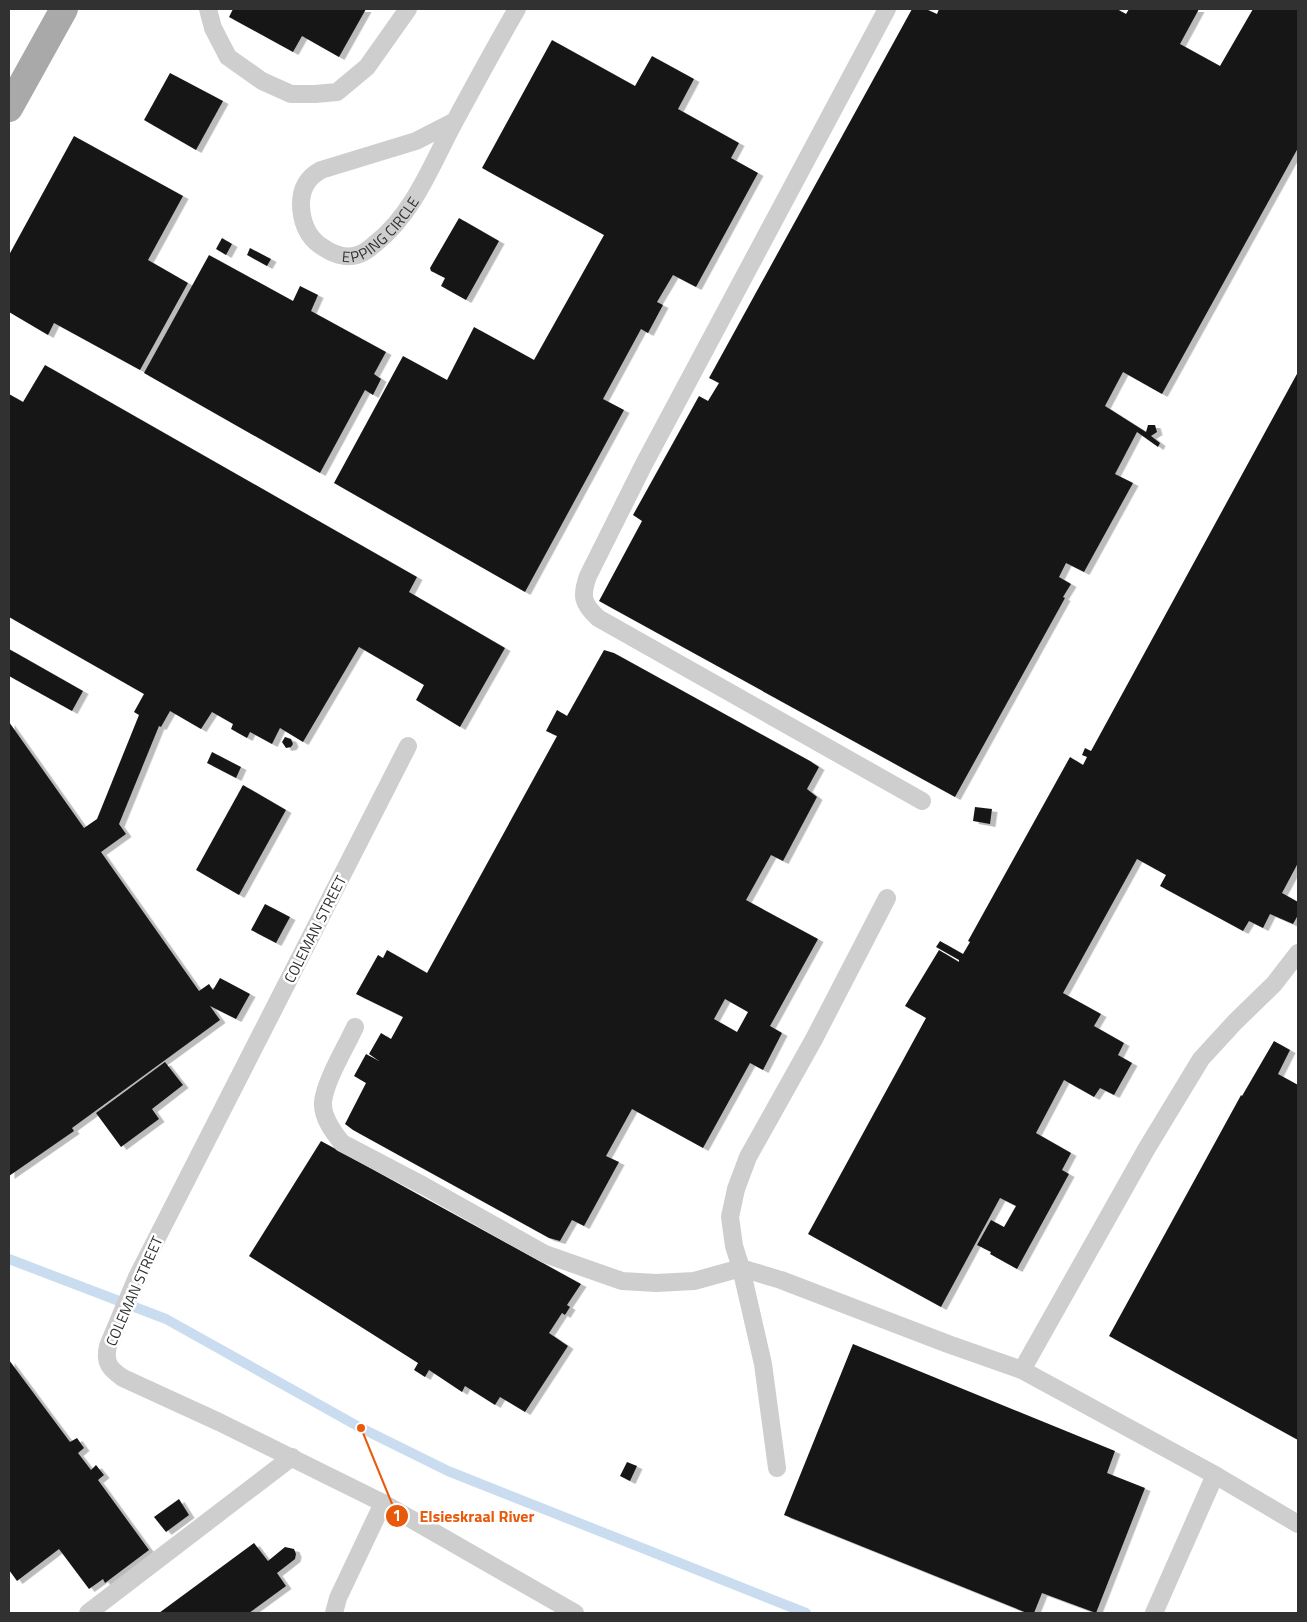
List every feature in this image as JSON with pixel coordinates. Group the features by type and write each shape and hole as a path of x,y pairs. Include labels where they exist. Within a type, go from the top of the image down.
{"main road":[{"path":"9,108 64,9"}],"lane":[{"path":"208,9 213,28 228,57 262,81 291,94 337,92 367,67 408,9"},
{"name":"EPPING CIRCLE","path":"454,121 416,141 321,170 307,180 301,198 301,212 305,228 318,244 331,252 348,257 367,251 385,236 399,220 420,188 454,121 517,9"},
{"path":"887,9 644,464 582,591 586,607 598,618 922,801"},
{"name":"COLEMAN STREET","path":"408,746 137,1277 114,1332 106,1355 107,1363 123,1378 292,1457 383,1503 575,1613"},
{"path":"777,1468 763,1364 741,1268 734,1246 730,1217 736,1189 748,1157 814,1039 886,898"},
{"path":"1022,1370 1147,1148 1201,1060 1235,1022 1274,984 1298,953"},
{"path":"355,1027 328,1084 323,1102 326,1117 342,1143 424,1186 545,1254 622,1281 656,1283 694,1281 741,1268 781,1280 948,1344 1022,1370 1215,1475 1298,1524"},
{"path":"88,1613 292,1457"},
{"path":"1154,1613 1215,1475"},
{"path":"334,1613 338,1598 383,1503"}],"building":[{"path":"233,9 366,9 339,57 302,36 293,52 229,17"},
{"path":"912,9 926,9 937,14 939,9 1117,9 1126,14 1129,9 1199,9 1180,44 1220,66 1253,9 1298,9 1298,148 1162,394 1123,372 1105,406 1146,432 1148,425 1155,425 1157,432 1151,436 1160,443 1158,447 1137,432 1115,474 1133,483 1084,572 1066,563 1059,577 1071,584 1063,597 1065,598 955,797 599,601 642,521 633,515 699,396 708,401 719,383 709,378"},
{"path":"552,40 635,86 652,56 694,79 678,109 739,143 731,158 758,173 696,287 673,275 657,302 663,305 648,333 641,329 603,399 624,410 525,592 334,483 403,356 447,380 474,327 534,360 604,235 482,168"},
{"path":"170,73 223,101 196,150 144,120"},
{"path":"74,136 183,196 148,260 188,283 140,370 54,323 48,335 9,312 9,255"},
{"path":"459,218 499,241 466,300 441,286 445,278 431,271 430,268"},
{"path":"222,238 232,244 226,255 216,249"},
{"path":"250,248 271,259 267,266 247,255"},
{"path":"209,255 293,301 300,286 318,295 311,311 386,352 374,374 381,379 373,395 365,390 320,473 144,373"},
{"path":"45,365 417,577 409,592 505,648 460,727 416,700 424,685 359,647 303,742 280,728 272,744 250,732 247,738 231,729 233,724 212,712 201,729 170,711 161,727 159,726 119,824 126,834 101,852 199,991 209,984 213,990 220,978 250,994 236,1019 210,1006 220,1020 72,1128 74,1131 9,1176 9,722 84,828 97,819 139,715 134,712 144,694 9,617 9,394 23,402"},
{"path":"1298,372 1298,863 1282,893 1298,902 1298,915 1293,924 1270,914 1263,928 1249,921 1243,931 1160,886 1166,875 1137,859 1063,993 1101,1014 1094,1026 1124,1043 1118,1055 1132,1063 1114,1095 1100,1088 1094,1097 1064,1080 1036,1133 1071,1153 1062,1170 1069,1174 1017,1269 977,1245 991,1220 1004,1227 1016,1206 1000,1198 941,1307 808,1234 926,1018 905,1006 939,950 959,962 959,960 936,947 940,941 963,954 970,942 968,941 1070,757 1083,765 1087,757 1082,755 1085,748 1091,751"},
{"path":"9,649 83,691 72,711 9,676"},
{"path":"604,650 614,653 819,767 807,789 817,797 783,861 771,855 746,900 818,939 770,1026 782,1033 763,1070 750,1063 703,1148 632,1109 606,1156 619,1162 584,1226 572,1220 560,1241 549,1238 345,1124 366,1083 354,1076 366,1054 379,1061 369,1054 381,1033 391,1039 403,1017 356,994 378,955 383,958 387,950 427,973 557,736 546,731 557,710 567,716","holes":["725,999 748,1012 737,1032 714,1019"]},
{"path":"285,737 291,739 293,744 291,747 286,748 282,742"},
{"path":"212,752 241,767 236,778 207,763"},
{"path":"243,785 286,810 239,895 196,870"},
{"path":"975,807 992,809 990,824 973,821"},
{"path":"265,904 290,917 276,943 251,930"},
{"path":"1274,1041 1290,1050 1278,1074 1298,1085 1298,1440 1109,1336 1241,1095"},
{"path":"165,1062 183,1085 152,1109 159,1119 121,1147 96,1113"},
{"path":"321,1141 581,1284 567,1305 570,1307 565,1315 562,1313 549,1333 568,1346 525,1412 500,1397 495,1405 465,1386 462,1392 429,1370 425,1377 414,1370 418,1363 249,1256"},
{"path":"853,1344 1115,1451 1107,1473 1145,1488 1096,1613 1042,1593 1034,1613 1027,1613 784,1515"},
{"path":"9,1360 70,1442 77,1438 84,1448 78,1453 91,1470 96,1465 104,1475 98,1480 149,1550 105,1583 103,1579 89,1589 59,1549 17,1581 9,1570"},
{"path":"627,1462 637,1466 630,1481 620,1476"},
{"path":"179,1499 189,1515 166,1532 154,1517"},
{"path":"254,1543 268,1561 285,1547 294,1549 295,1559 277,1573 286,1586 249,1613 159,1613"}],"waterway":[{"path":"9,1259 166,1319 361,1428 448,1471 806,1613"}],"place":[{"name":"Elsieskraal River","path":"361,1428"}]}
